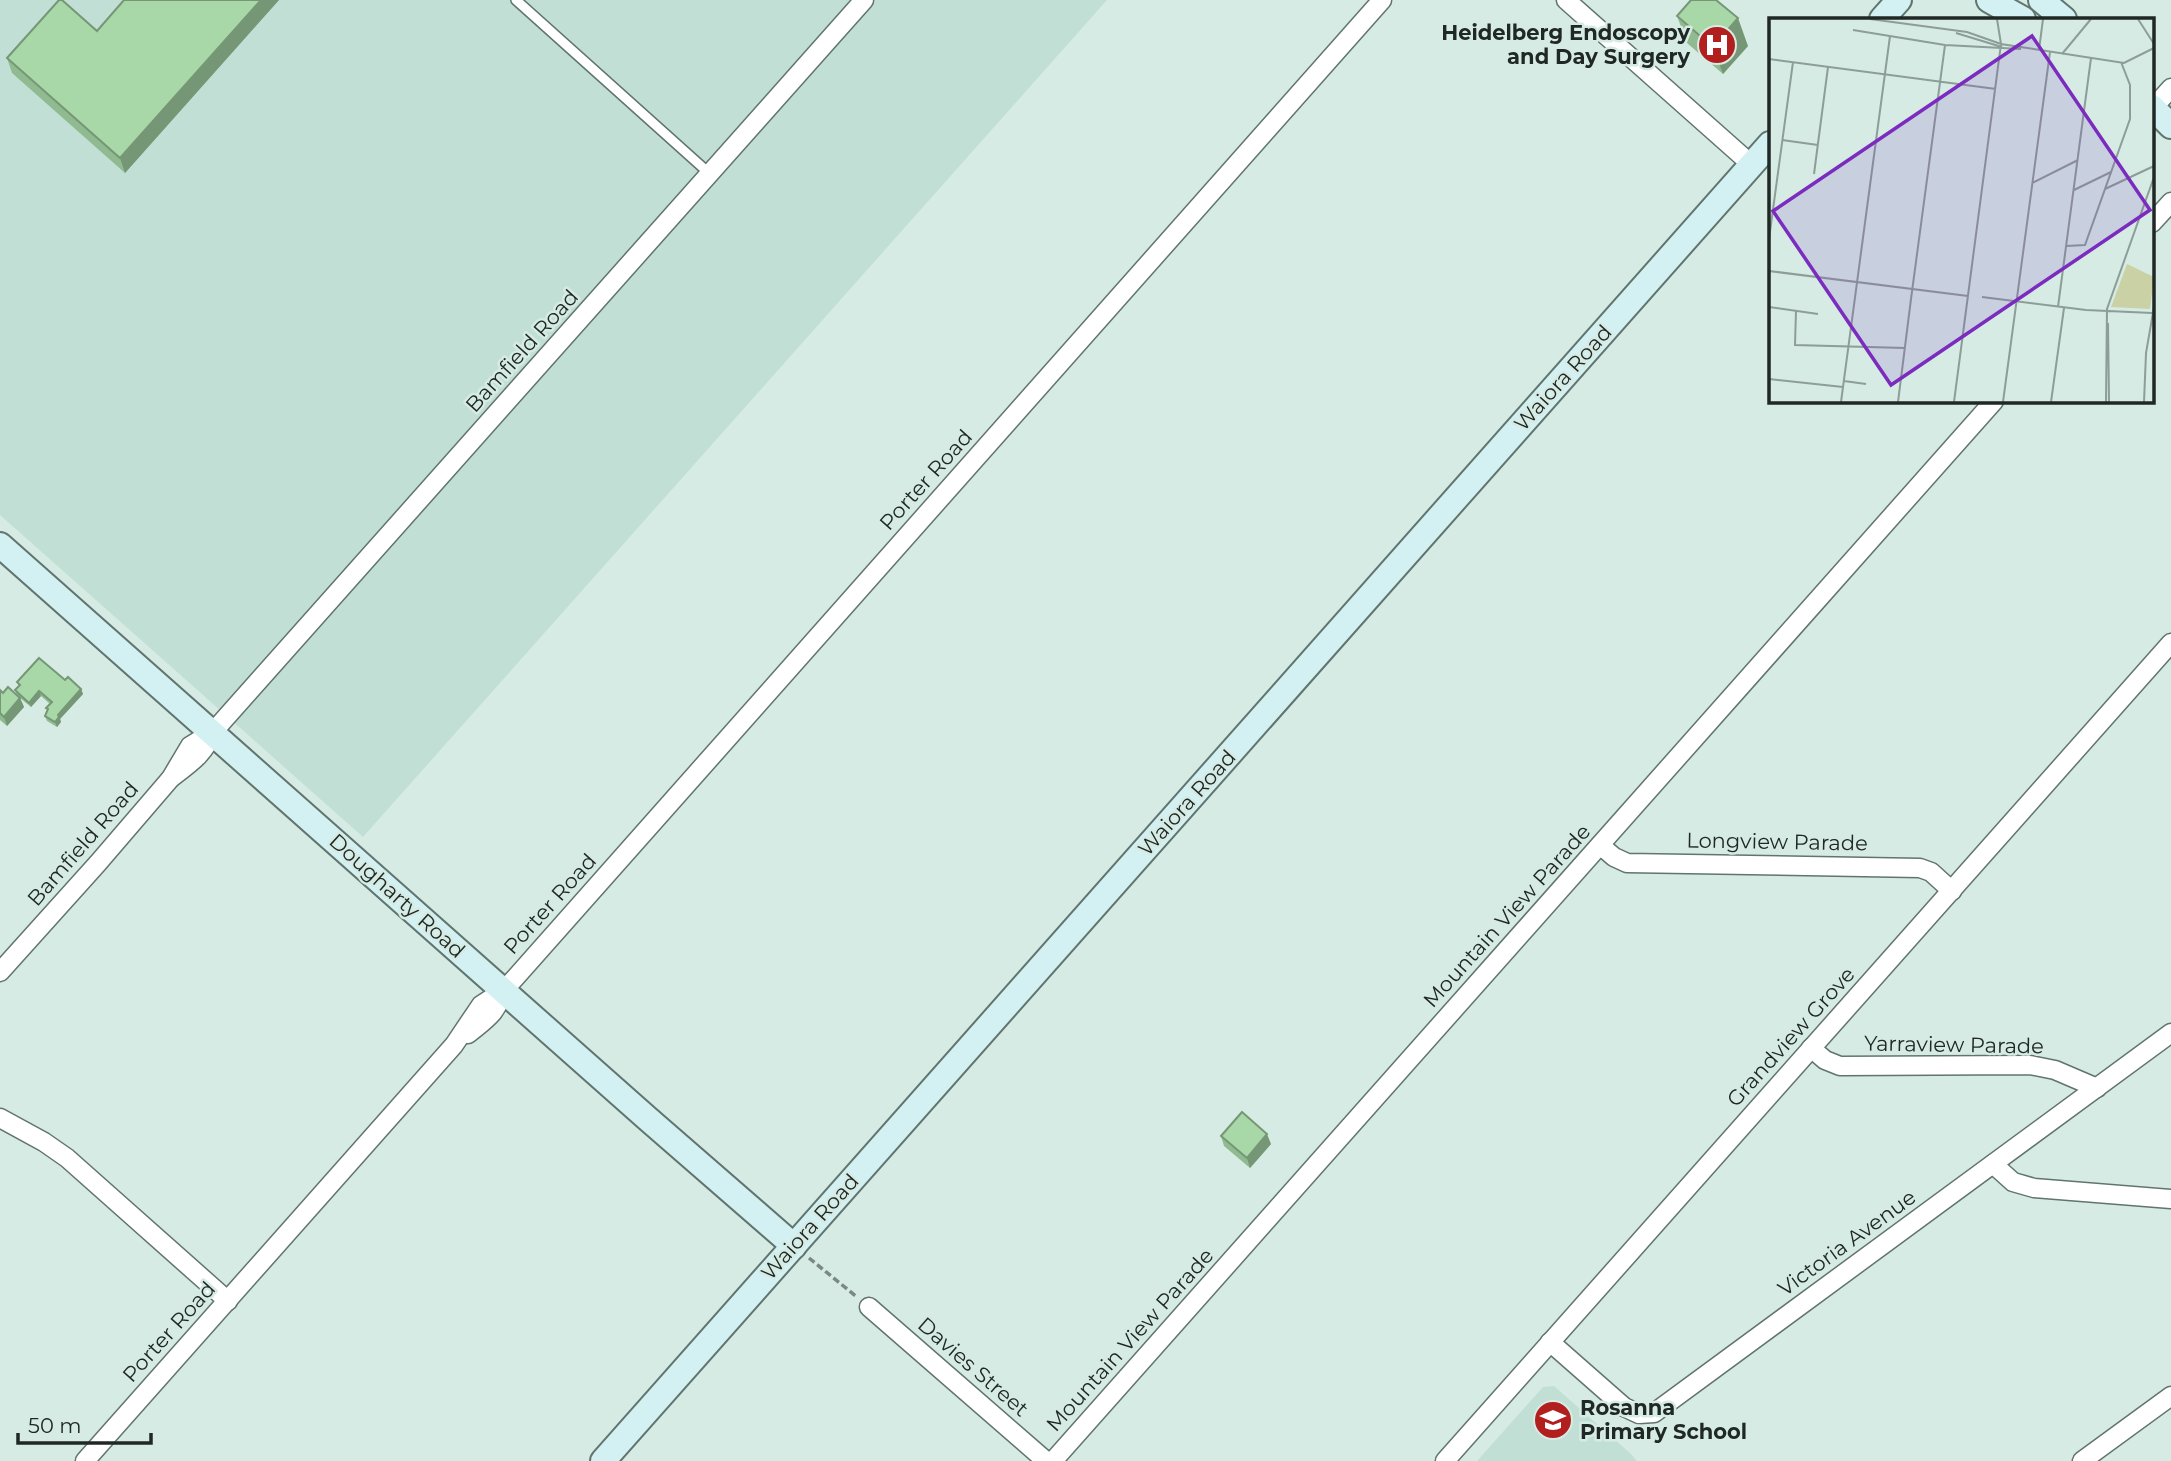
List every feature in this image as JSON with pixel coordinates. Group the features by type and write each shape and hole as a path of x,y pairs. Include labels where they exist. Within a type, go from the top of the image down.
{"main road":[{"path":"1883,18 1899,0"},
{"path":"1989,0 2021,18"},
{"path":"2008,0 2031,18"},
{"path":"2041,0 2062,18"},
{"path":"2154,110 2171,126"},
{"name":"Waiora Road","path":"603,1461 1769,145"},
{"name":"Dougharty Road","path":"0,545 794,1246"}],"street":[{"name":"Bamfield Road","path":"0,972 171,778 200,755 213,732 864,0"},
{"name":"Porter Road","path":"85,1461 454,1045 492,1015 504,990 1382,0"},
{"path":"1566,0 1752,165"},
{"path":"2154,106 2171,88"},
{"path":"2154,221 2171,202"},
{"name":"Mountain View Parade","path":"1053,1461 1993,402"},
{"name":"Grandview Grove","path":"1445,1461 2171,643"},
{"name":"Longview Parade","path":"1600,845 1614,858 1627,863 1920,868 1931,872 1952,891"},
{"name":"Victoria Avenue","path":"1550,1342 1624,1407 1639,1414 1654,1413 2171,1033"},
{"name":"Yarraview Parade","path":"1811,1048 1825,1060 1840,1066 2030,1065 2055,1070 2097,1088"},
{"path":"0,1118 67,1158 228,1301"},
{"path":"1993,1164 2013,1182 2034,1188 2171,1199"},
{"name":"Davies Street","path":"869,1307 1046,1461"},
{"path":"2082,1461 2171,1396"}],"lane":[{"path":"516,0 710,174"}],"path":[{"path":"794,1246 869,1307"}],"shaded area":[{"path":"0,0 1107,0 363,837 0,515"},
{"name":"Rosanna Primary School","path":"1554,1386 1637,1461 1477,1461 1543,1387"}],"building":[{"path":"59,0 97,31 124,0 261,0 120,158 7,58"},
{"path":"1691,0 1716,0 1738,18 1713,47 1677,16"},
{"path":"39,658 65,680 68,677 81,689 55,722 45,716 48,709 46,708 52,702 39,691 29,703 15,690 20,685 17,682"},
{"path":"8,687 20,698 4,717 0,713 0,690 3,693"},
{"path":"1242,1112 1267,1134 1247,1158 1221,1136"}],"place":[{"name":"Heidelberg Endoscopy and Day Surgery","path":"1717,45"},
{"name":"Rosanna Primary School","path":"1553,1420"}]}
